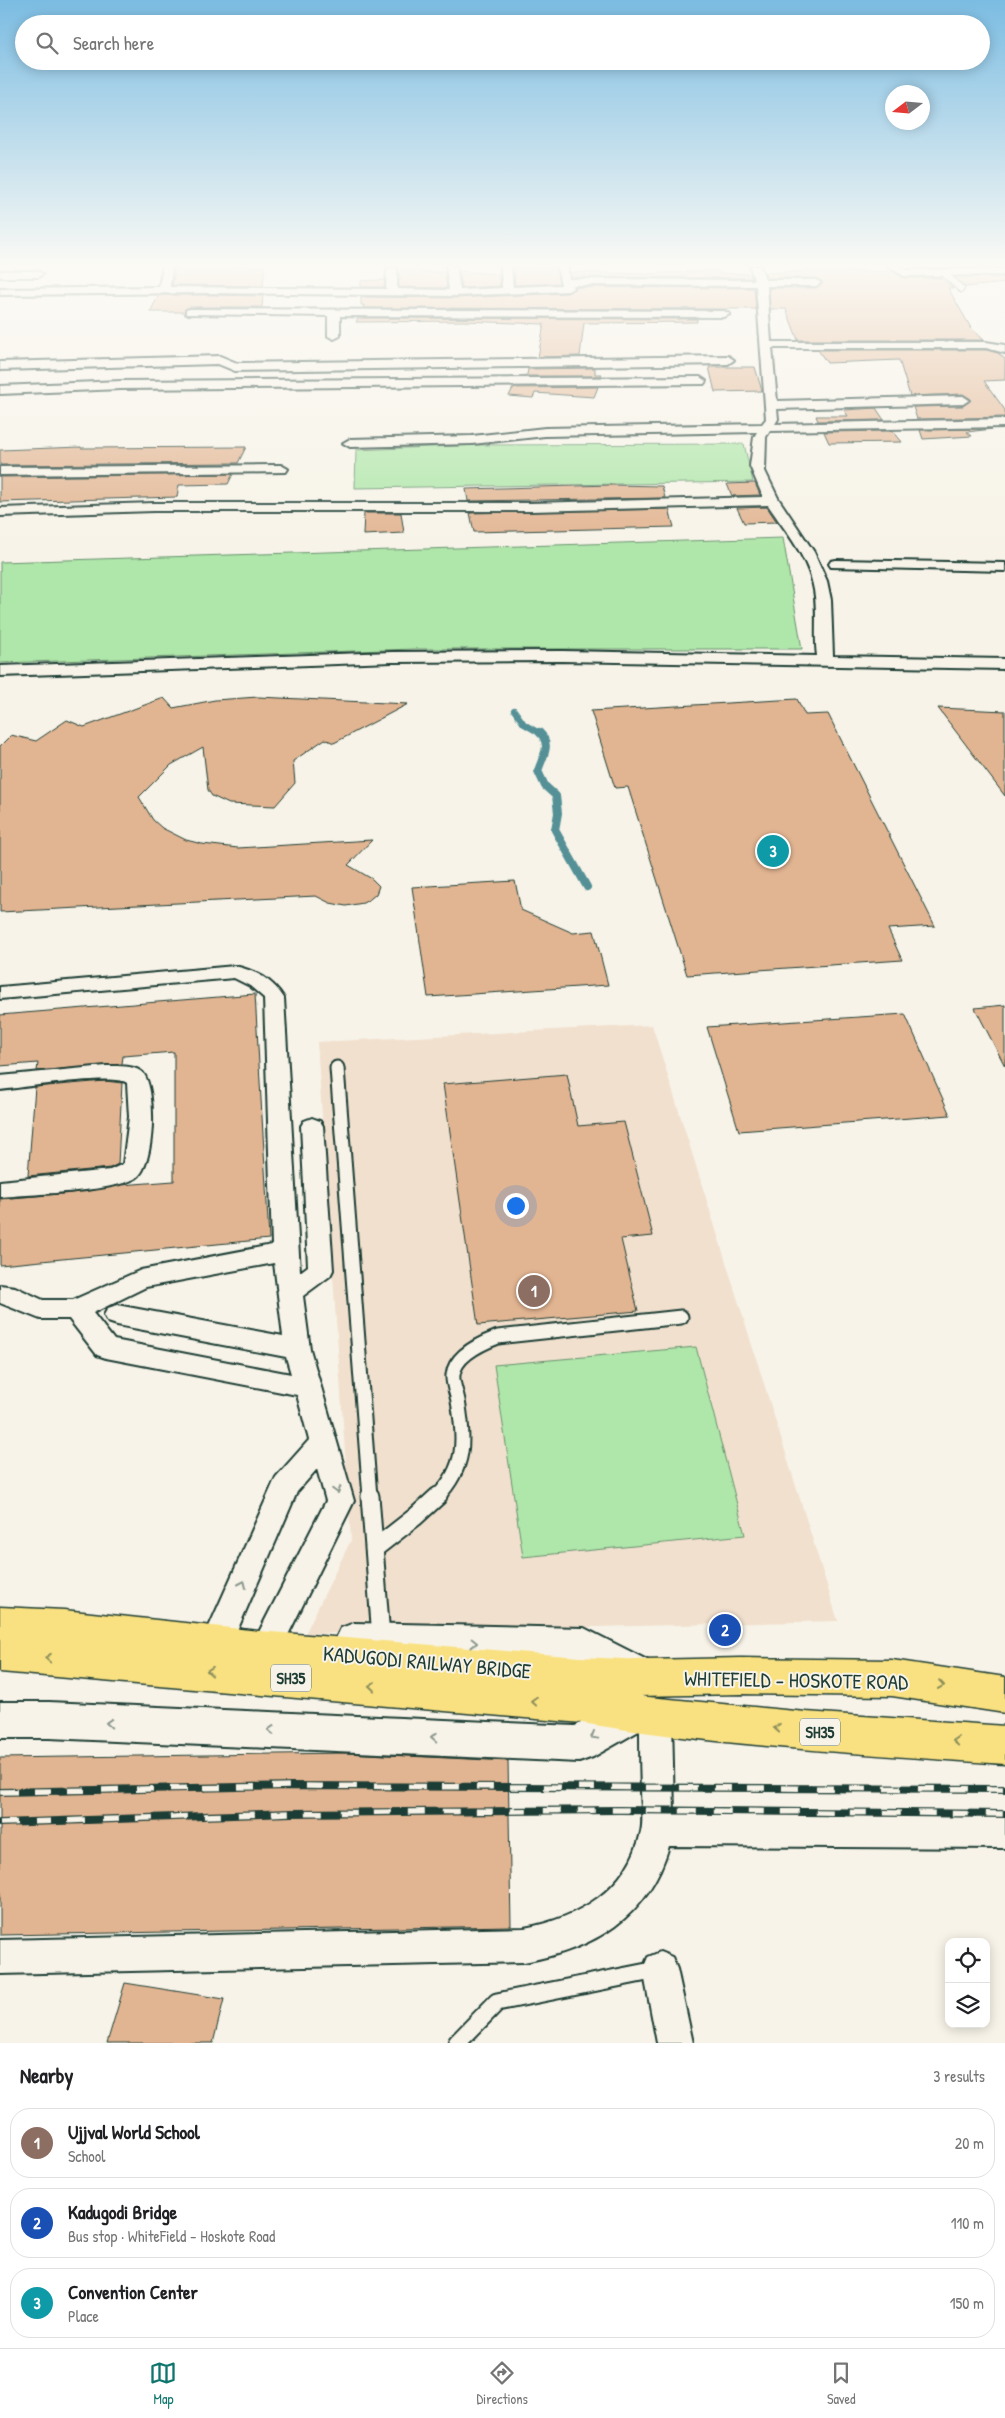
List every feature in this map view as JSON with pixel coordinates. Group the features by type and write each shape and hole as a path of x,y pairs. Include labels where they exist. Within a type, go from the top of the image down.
{"main road":[{"name":"KADUGODI RAILWAY BRIDGE","path":"0,1624 64,1627 277,1650 581,1690"},
{"name":"SH35","path":"0,1654 581,1690 806,1731 1005,1745"},
{"name":"WHITEFIELD - HOSKOTE ROAD","path":"646,1702 740,1676 892,1678 1005,1695"}],"street":[{"path":"0,366 157,361"},
{"path":"223,361 235,366 618,361"},
{"path":"767,361 772,419 760,437 761,447 756,460 758,471 773,501 814,562 821,582 822,638 826,661"},
{"path":"0,390 121,385 700,382"},
{"path":"771,405 963,400"},
{"path":"350,443 453,443 545,432 1005,423"},
{"path":"0,471 281,469"},
{"path":"0,512 154,507 531,508 773,501"},
{"path":"836,564 1005,567"},
{"path":"0,671 392,656 562,656 1005,664"},
{"path":"0,993 235,972 265,986 274,998 285,1252 297,1349 340,1501 273,1634"},
{"path":"0,1082 111,1073 130,1075 137,1080 140,1090 137,1150 134,1166 125,1174 110,1178 0,1189"},
{"path":"290,1292 321,1270 312,1126"},
{"path":"0,1294 6,1294 40,1309 76,1310 141,1279 285,1252"},
{"path":"76,1310 106,1348 307,1387"},
{"path":"117,1315 297,1349"},
{"path":"223,1629 286,1485 323,1443"},
{"path":"0,1609 382,1642 584,1645 646,1702 657,1830 648,1858 634,1884 614,1907 595,1922 573,1934 549,1942 524,1946 0,1957"},
{"path":"0,1720 49,1720 579,1744 646,1702"},
{"path":"657,1830 1005,1832"},
{"path":"660,1969 675,2043"}],"lane":[{"path":"337,1068 382,1642"},
{"path":"374,1549 446,1490 455,1476 463,1447 453,1375 456,1365 470,1350 483,1342 498,1337 681,1317"},
{"path":"457,2043 497,2002 660,1969"}],"shaded area":[{"path":"652,1025 838,1621 305,1634 351,1540 317,1042"}],"green space":[{"path":"744,444 753,482 355,488 356,450 481,445"},
{"path":"783,538 802,649 414,649 0,663 0,562"},
{"path":"696,1347 745,1535 523,1557 494,1365"}],"building":[{"path":"826,361 867,361 827,363"},
{"path":"899,361 1005,361 1005,380 984,381 1005,410 1005,417 917,419 913,407 963,406 971,399 963,394 910,396"},
{"path":"709,367 755,367 762,391 715,392"},
{"path":"595,368 595,374 602,374 601,376 519,376 527,375 528,369"},
{"path":"598,387 594,397 535,393 533,398 509,396 513,388"},
{"path":"876,408 884,420 818,421 816,416 848,416 844,410"},
{"path":"992,429 967,432 972,436 923,439 920,430"},
{"path":"893,431 902,442 829,443 824,432"},
{"path":"81,447 246,447 238,463 0,465 0,450"},
{"path":"233,474 228,484 179,485 177,497 0,502 0,477"},
{"path":"755,483 760,495 732,496 727,484"},
{"path":"612,485 662,486 665,498 468,501 466,489"},
{"path":"767,507 777,522 744,523 737,508"},
{"path":"669,509 674,527 474,532 470,513"},
{"path":"364,513 401,513 404,533 363,535"},
{"path":"258,697 408,704 334,743 325,739 293,761 295,783 275,806 229,804 212,796 208,790 203,747 171,765 139,797 153,820 162,828 186,840 202,844 238,848 372,840 348,865 372,879 379,886 376,894 370,899 363,903 346,906 330,903 316,896 0,912 0,746 11,735 36,741 67,720 84,727 164,698 173,708 215,700"},
{"path":"797,699 805,715 828,714 935,926 888,929 902,960 687,975 628,787 615,788 591,711"},
{"path":"938,708 1005,711 1005,796"},
{"path":"515,881 521,910 573,933 594,931 608,985 428,997 412,887"},
{"path":"255,994 269,1239 0,1265 0,1199 174,1181 174,1052 123,1056 122,1064 37,1071 38,1063 0,1066 0,1015"},
{"path":"1005,1005 1005,1066 975,1008"},
{"path":"905,1014 950,1115 739,1131 707,1027"},
{"path":"567,1074 578,1126 624,1122 653,1236 621,1239 638,1311 478,1325 443,1084"},
{"path":"105,1081 122,1083 118,1164 110,1168 28,1176 35,1087"},
{"path":"346,1753 508,1761 511,1926 0,1935 0,1758"},
{"path":"125,1983 224,1999 213,2043 107,2043"}],"waterway":[{"path":"514,710 524,724 540,734"},
{"path":"540,734 546,746 538,771 545,786 556,796 558,813 555,830 587,887"}],"railway":[{"path":"0,1792 291,1786 1005,1789"},
{"path":"0,1823 291,1813 619,1810 1005,1814"}],"place":[{"name":"Convention Center","path":"773,851"},
{"name":"Ujjval World School","path":"534,1291"},
{"name":"Kadugodi Bridge","path":"725,1630"}]}
